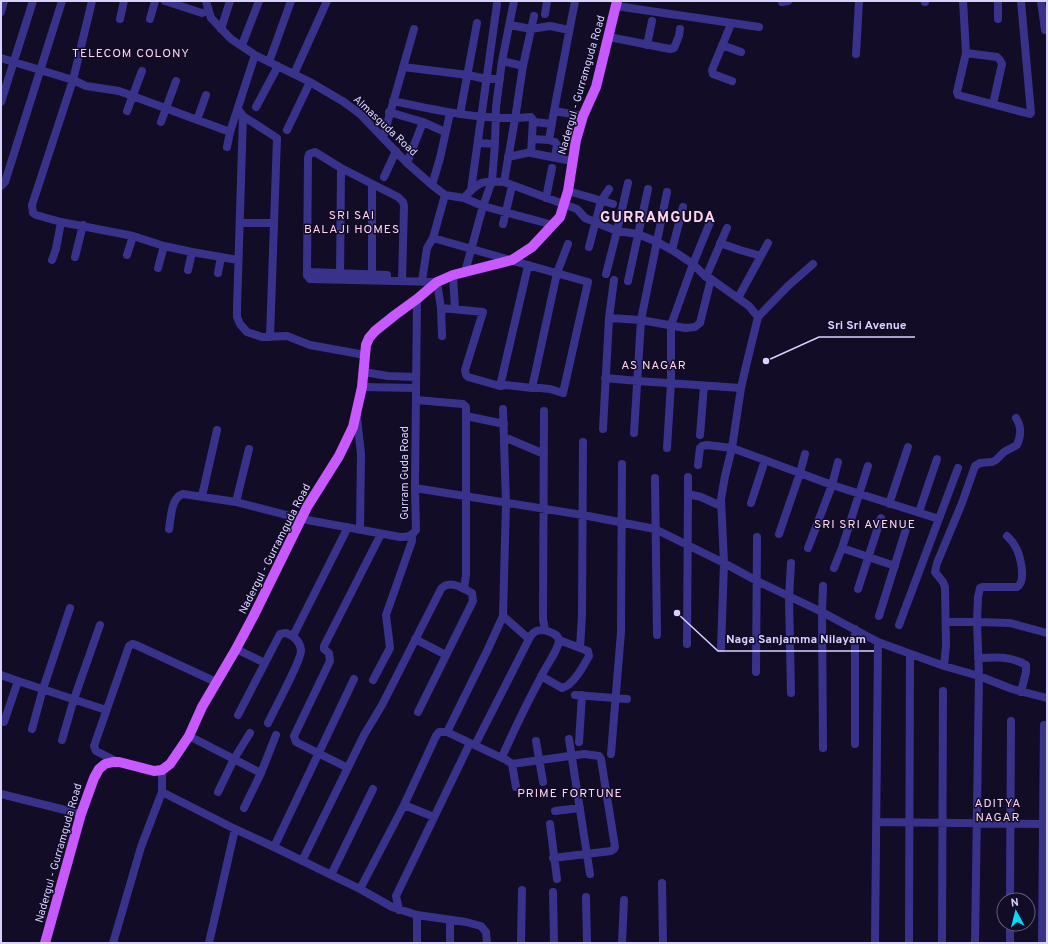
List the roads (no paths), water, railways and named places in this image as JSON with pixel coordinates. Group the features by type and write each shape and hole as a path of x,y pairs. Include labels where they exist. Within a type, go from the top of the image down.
{"main road":[{"name":"Nadergul - Gurramguda Road","path":"162,770 170,764 189,736 202,706 236,649 307,507 339,456 353,427 362,387 366,345 369,338 395,314 417,299 437,282 453,275 512,260 532,247 560,217 568,191 576,140 596,87 617,4"},
{"name":"Nadergul - Gurramguda Road","path":"45,943 81,814 94,778 99,769 105,764 119,762"},
{"path":"119,762 146,770 162,770"}],"street":[{"path":"1,12 4,1"},
{"path":"1,102 33,1"},
{"path":"1,186 5,182 62,1"},
{"path":"92,1 73,80 32,209 33,213 61,222 133,236 164,246 238,260"},
{"path":"120,19 124,1"},
{"path":"150,19 155,1"},
{"path":"165,1 183,4 202,13 209,11"},
{"name":"Almasguda Road","path":"206,1 211,18 231,39 268,62 310,82 344,102 360,114 407,163 446,195 464,198 482,206 553,225"},
{"path":"221,29 230,1"},
{"path":"242,45 259,1"},
{"path":"268,62 291,1"},
{"path":"294,74 327,1"},
{"path":"465,272 482,206 492,181 496,107 502,61 514,1"},
{"path":"545,14 547,1"},
{"path":"548,140 575,1"},
{"path":"856,54 859,1"},
{"path":"963,1 966,53 957,92 958,95 1030,114 1021,1"},
{"path":"998,1 998,19"},
{"path":"1041,1 1045,30"},
{"path":"471,190 497,4"},
{"path":"617,4 730,24 759,27"},
{"path":"504,182 522,66 534,16"},
{"path":"647,45 652,21"},
{"path":"460,114 477,23"},
{"path":"730,24 712,70 713,74 732,81"},
{"path":"510,25 531,29 550,26 569,30"},
{"path":"383,138 414,29"},
{"path":"609,37 665,49 674,48 680,29"},
{"path":"722,45 741,52"},
{"path":"966,53 997,57 1000,60 1002,64 993,104"},
{"path":"227,147 230,132 256,55"},
{"path":"1,58 13,63 73,80 86,86 119,91 230,132"},
{"path":"502,61 522,66"},
{"path":"256,107 278,66"},
{"path":"403,67 468,75 486,79 500,79"},
{"path":"127,111 142,71"},
{"path":"161,122 176,81"},
{"path":"288,130 310,82"},
{"path":"197,120 206,94"},
{"path":"393,101 450,113 496,118 531,118 533,120 552,124"},
{"path":"238,109 243,116 277,138 270,337"},
{"path":"554,111 584,116"},
{"path":"390,112 422,122 445,132"},
{"path":"432,185 440,158 450,113"},
{"path":"243,116 237,317 247,332 262,337 287,336 310,344 365,355"},
{"path":"531,152 533,120"},
{"path":"407,163 422,122"},
{"path":"532,139 555,142 557,146 555,157"},
{"path":"478,143 495,144"},
{"path":"384,176 396,151"},
{"path":"402,278 403,202 398,197 341,168 320,154 315,152 309,154 306,275 310,279 340,277 372,277 402,278 423,278 437,282 441,308 442,336"},
{"path":"508,157 531,152 533,154 572,161"},
{"path":"340,277 341,168"},
{"path":"546,198 552,168"},
{"path":"464,198 479,183 492,181 504,182 577,209 585,218 618,231 638,234 672,250 693,264 708,278 749,306 758,317"},
{"path":"606,274 618,231 628,182"},
{"path":"372,184 372,277"},
{"path":"503,224 512,186"},
{"path":"589,247 601,201 609,189"},
{"path":"628,281 648,189"},
{"path":"568,191 613,204"},
{"path":"634,433 642,320 667,192"},
{"path":"423,278 427,248 433,238 446,195"},
{"path":"672,250 684,207"},
{"path":"666,448 671,383 671,325 693,264 712,220"},
{"path":"52,260 56,249 61,222"},
{"path":"240,223 274,222"},
{"path":"74,257 83,226"},
{"path":"609,318 642,320 685,328 695,327 700,323 708,278 726,228"},
{"path":"127,255 133,236"},
{"path":"433,238 588,282 563,393 550,389 506,385 500,386 475,380 466,375 466,370 483,312 441,308"},
{"path":"720,243 761,256"},
{"path":"738,298 768,243"},
{"path":"532,388 557,273 568,244"},
{"path":"158,268 164,246"},
{"path":"188,270 192,252"},
{"path":"218,273 221,257"},
{"path":"721,648 724,563 721,499 732,448 741,388 758,317 788,286 814,264"},
{"path":"500,386 528,266"},
{"path":"453,275 455,309"},
{"path":"603,428 609,318 614,280"},
{"name":"Gurram Guda Road","path":"169,529 175,500 179,495 183,494 236,502 302,519 382,534 400,537 408,537 412,535 416,530 417,299"},
{"path":"364,372 388,376 416,377"},
{"path":"605,378 741,388"},
{"path":"700,435 704,386"},
{"path":"362,387 416,388"},
{"path":"416,400 463,404 466,407 466,575 464,589"},
{"path":"446,732 488,649 502,616 506,503 503,409"},
{"path":"356,411 361,454 360,529"},
{"path":"544,411 543,619 545,630"},
{"path":"466,416 504,424"},
{"path":"944,666 946,622 944,587 943,582 935,572 937,563 962,503 975,466 980,463 992,462 996,460 1004,452 1017,445 1021,432 1020,423 1016,418"},
{"path":"202,496 217,430"},
{"path":"504,437 544,454"},
{"path":"580,648 582,615 583,442"},
{"path":"698,465 700,448 702,446 732,448 859,494 939,519"},
{"path":"889,504 908,447"},
{"path":"236,502 249,449"},
{"path":"779,534 805,454"},
{"path":"919,512 936,459"},
{"path":"751,503 765,460"},
{"path":"808,548 832,484 838,462"},
{"path":"610,754 621,632 622,464"},
{"path":"834,568 842,548 868,466"},
{"path":"899,625 958,468"},
{"path":"687,644 688,477"},
{"path":"655,478 657,635"},
{"path":"415,488 583,515 655,529 724,563 756,581 822,612 878,642 944,666 979,676 1021,692 1047,698"},
{"path":"688,494 721,499"},
{"path":"858,589 881,518"},
{"path":"293,636 348,527"},
{"path":"879,616 906,529"},
{"path":"348,768 296,742 294,733 330,661 330,656 324,649 324,646 382,534"},
{"path":"373,680 390,648 386,615 412,541 412,535"},
{"path":"975,943 979,676 977,622 978,597 980,588 986,586 1017,587 1022,582 1022,572 1018,552 1014,544 1007,536"},
{"path":"756,672 757,537"},
{"path":"842,548 895,566"},
{"path":"791,563 789,596 791,693"},
{"path":"302,861 364,736 382,705 415,639 444,586 450,584 472,593 473,601 418,712"},
{"path":"823,586 823,748"},
{"path":"32,729 43,689 70,608"},
{"path":"502,616 529,639"},
{"path":"946,622 1010,623 1047,633"},
{"path":"62,740 74,699 100,625"},
{"path":"400,910 396,896 434,817 533,632 545,630 555,634 559,640 588,651 589,656 582,670 568,686 562,688 541,676"},
{"path":"855,630 855,744"},
{"path":"238,715 280,634 286,633 298,640 302,652 268,724"},
{"path":"415,639 446,655"},
{"path":"504,759 502,755 541,676 553,656 559,640"},
{"path":"876,943 878,642"},
{"path":"119,762 96,750 94,746 128,648 132,644 216,682"},
{"path":"236,649 265,663"},
{"path":"909,943 910,654"},
{"path":"978,658 998,656 1010,658 1026,666 1021,692"},
{"path":"1,675 106,710"},
{"path":"274,847 354,679"},
{"path":"4,722 18,681"},
{"path":"942,943 943,692"},
{"path":"579,742 578,695 627,699"},
{"path":"1010,892 1011,721"},
{"path":"1042,943 1045,824 1044,725"},
{"path":"360,889 404,805 439,732 446,732 512,764 572,755 584,754 599,756 601,759 615,846 614,849 611,851 553,858"},
{"path":"218,792 234,759 250,733"},
{"path":"189,736 261,774"},
{"path":"244,808 261,774 276,736"},
{"path":"570,739 590,874"},
{"path":"536,741 543,782"},
{"path":"512,764 516,787"},
{"path":"113,943 141,847 162,792 162,770"},
{"path":"331,875 373,789"},
{"path":"162,792 360,889 392,908 417,915 481,926 486,932 488,943"},
{"path":"1,794 81,814"},
{"path":"404,805 434,817"},
{"path":"555,811 580,808"},
{"path":"876,822 1045,824"},
{"path":"550,824 553,858 557,879"},
{"path":"209,943 235,829"},
{"path":"662,882 663,943"},
{"path":"521,943 522,890"},
{"path":"554,892 554,943"},
{"path":"586,896 586,943"},
{"path":"622,943 624,900"},
{"path":"416,943 417,915"},
{"path":"450,920 450,943"},
{"path":"1010,932 1010,943"}],"place":[{"name":"Sri Sri Avenue","path":"766,361"},
{"name":"Naga Sanjamma Nilayam","path":"677,613"}],"district":[{"name":"TELECOM COLONY","path":"131,54"},
{"name":"GURRAMGUDA","path":"658,218"},
{"name":"SRI SAI BALAJI HOMES","path":"352,223"},
{"name":"AS NAGAR","path":"654,366"},
{"name":"SRI SRI AVENUE","path":"865,525"},
{"name":"PRIME FORTUNE","path":"570,794"},
{"name":"ADITYA NAGAR","path":"998,811"}]}
